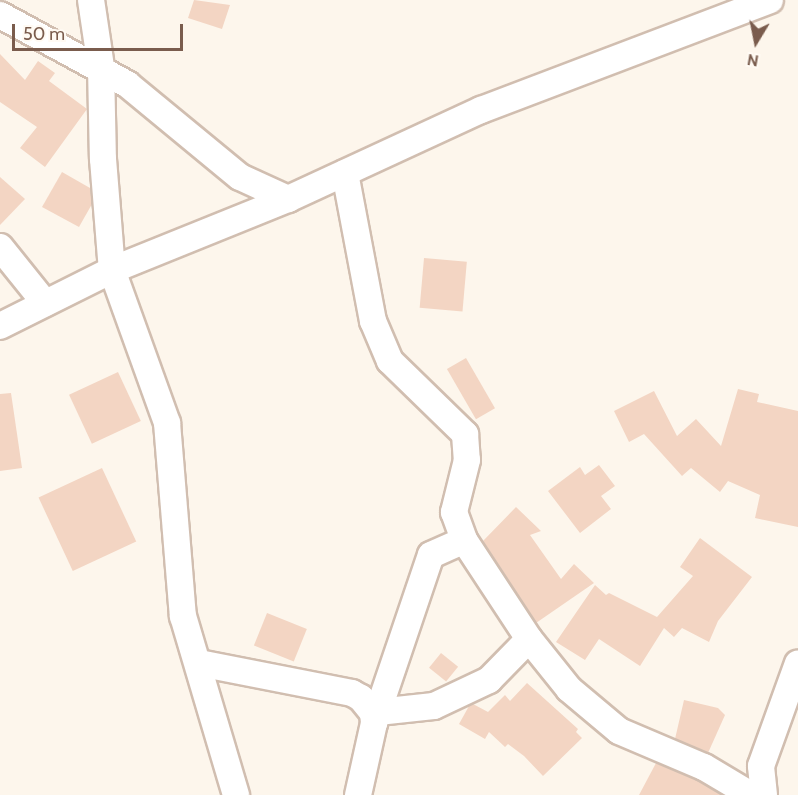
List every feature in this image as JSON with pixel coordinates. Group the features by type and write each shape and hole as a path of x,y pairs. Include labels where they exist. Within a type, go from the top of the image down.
{"street":[{"path":"91,0 101,67 102,159 112,270 167,423 183,616 199,663 236,795"},
{"path":"0,326 112,270 288,199 481,110 770,0"},
{"path":"0,15 78,59 101,67 146,97 240,177 288,199"},
{"path":"345,173 373,321 390,361 465,434 467,460 454,512 464,540 529,639 568,689 619,731 704,767 751,795"},
{"path":"0,247 45,303"},
{"path":"358,795 376,717 431,555 464,540"},
{"path":"376,717 434,706 480,684 529,639"},
{"path":"199,663 352,693 366,704 376,717"},
{"path":"764,795 761,766 798,663"}],"building":[{"path":"194,0 230,5 222,29 188,18"},
{"path":"0,54 25,80 38,61 55,73 49,81 87,109 45,167 20,148 37,127 0,102"},
{"path":"62,172 90,188 92,204 79,227 42,207"},
{"path":"0,177 25,199 0,225"},
{"path":"424,258 467,262 462,312 420,308"},
{"path":"466,358 495,408 476,419 447,369"},
{"path":"118,372 141,421 92,444 69,395"},
{"path":"738,389 759,394 757,402 798,411 798,527 755,518 760,495 728,481 720,492 691,468 682,476 644,434 629,442 614,411 654,391 677,436 696,419 721,446"},
{"path":"11,393 22,468 0,471 0,394"},
{"path":"599,465 615,486 601,496 611,509 580,533 548,491 580,467 585,475"},
{"path":"102,468 136,541 73,571 39,498"},
{"path":"516,507 541,531 530,535 561,579 574,564 594,583 536,623 483,541"},
{"path":"700,538 752,577 718,621 709,642 682,628 674,637 664,628 640,666 599,639 585,660 556,642 595,585 606,595 609,593 657,617 693,576 680,567"},
{"path":"267,613 307,629 294,662 254,645"},
{"path":"441,653 458,667 446,682 429,668"},
{"path":"527,683 578,729 576,732 582,738 543,776 524,756 508,744 505,747 489,732 485,739 459,724 469,706 473,704 488,712 505,695 510,701"},
{"path":"684,700 718,708 725,715 708,753 675,739"},
{"path":"656,763 697,780 722,795 639,795"}]}
